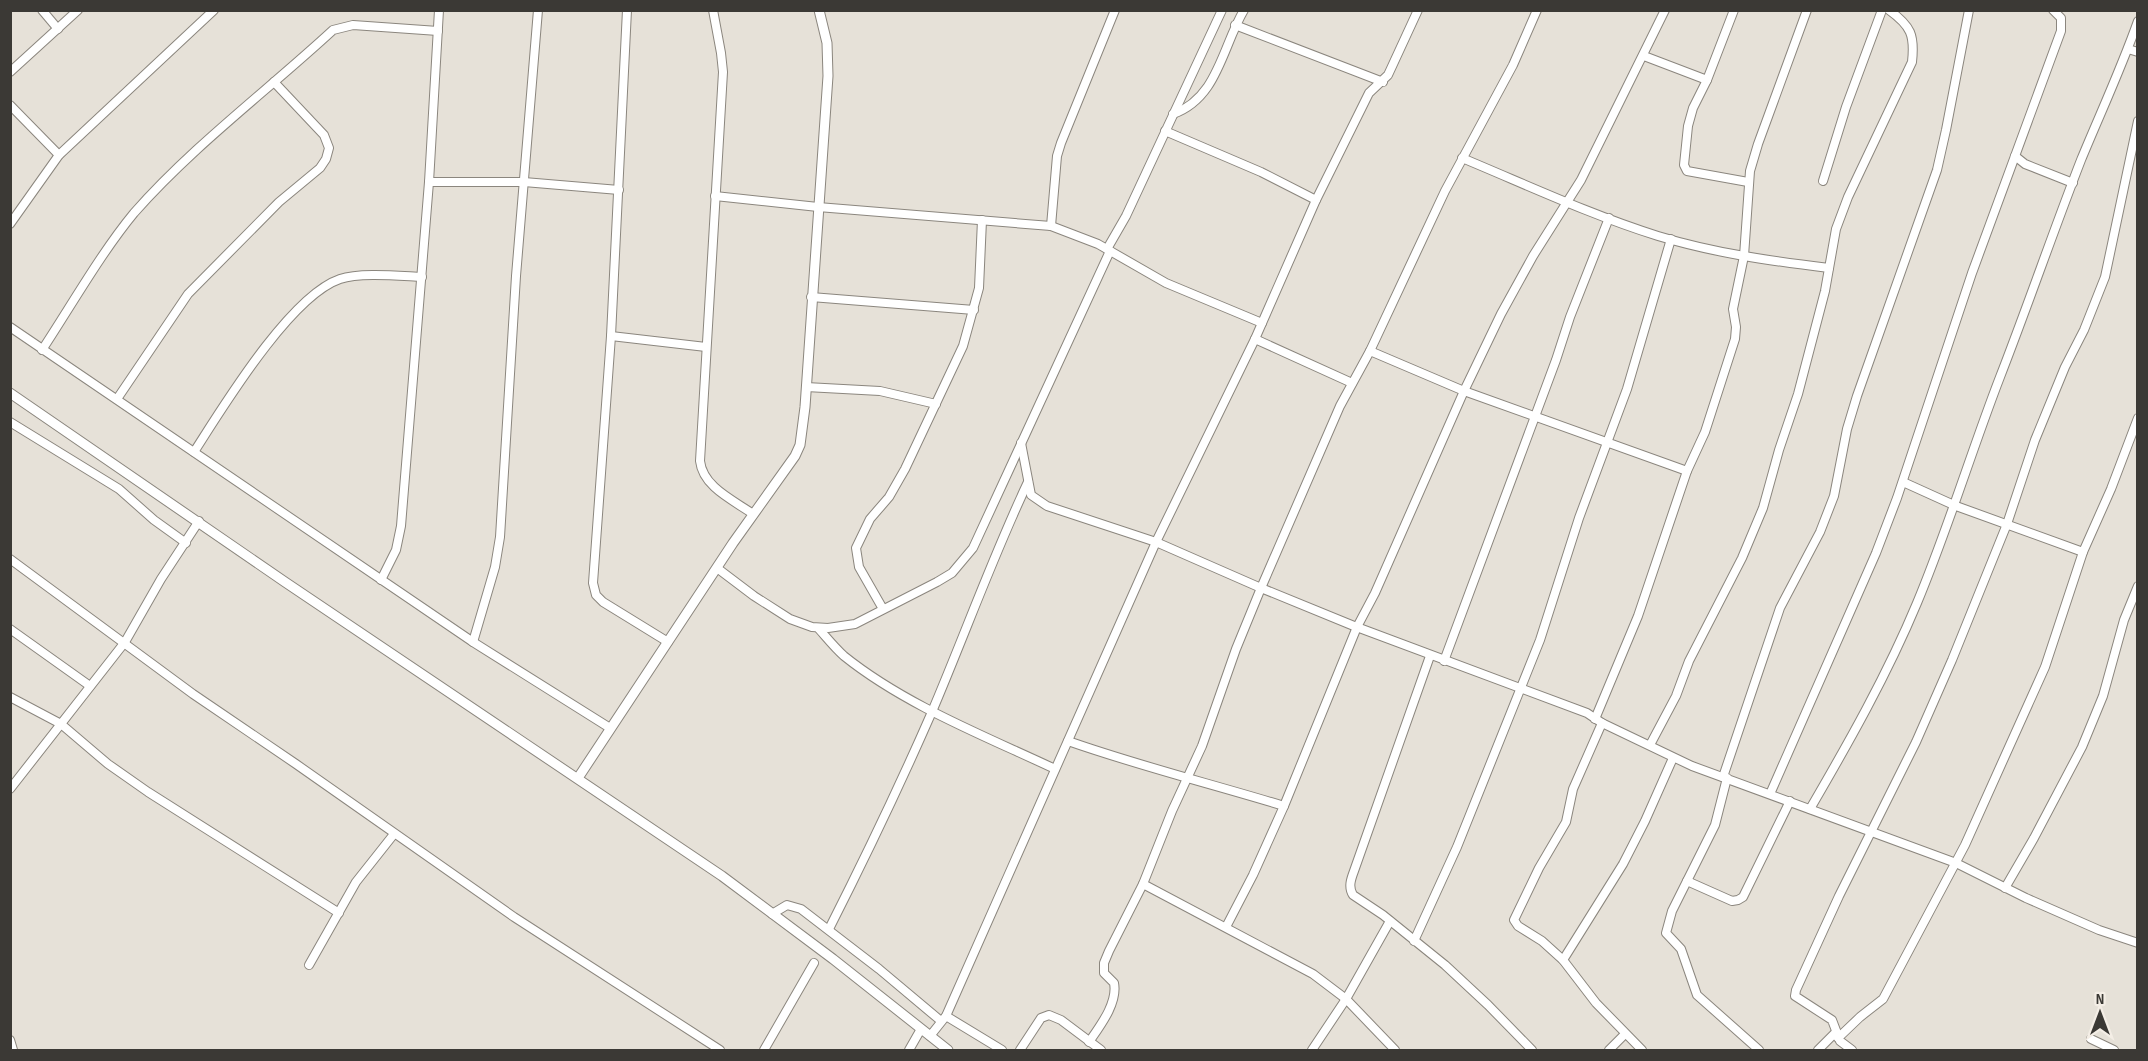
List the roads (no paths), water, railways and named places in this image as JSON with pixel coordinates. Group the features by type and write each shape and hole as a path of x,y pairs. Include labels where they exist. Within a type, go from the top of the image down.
{"street":[{"path":"42,10 58,29"},
{"path":"10,72 78,10"},
{"path":"10,224 59,155 214,10"},
{"path":"381,580 396,550 401,526 429,182 439,10"},
{"path":"473,642 498,552 538,10"},
{"path":"627,10 611,336 593,583 594,591 603,602 668,642"},
{"path":"713,10 720,42 723,72 700,461 702,473 714,487 753,514"},
{"path":"578,778 800,445 806,387 828,55 825,30 819,10"},
{"path":"1051,226 1056,167 1061,143 1115,10"},
{"path":"717,568 790,619 819,629 855,624 952,573 964,561 974,548 1108,250 1222,10"},
{"path":"1173,114 1184,110 1203,94 1214,78 1235,25 1244,10"},
{"path":"930,1036 943,1018 1156,542 1256,339 1316,200 1369,93 1383,82 1396,61 1418,10"},
{"path":"1089,1042 1104,1020 1115,992 1114,983 1104,974 1104,963 1143,884 1202,746 1260,588 1352,383 1370,351 1445,191 1513,65 1537,10"},
{"path":"1226,927 1253,875 1284,806 1357,627 1375,593 1464,391 1533,256 1567,202 1644,56 1665,10"},
{"path":"1734,10 1707,80 1693,108 1689,122 1684,167 1687,171 1748,182"},
{"path":"1642,1050 1596,1003 1563,960 1542,941 1518,926 1515,917 1539,868 1566,822 1573,789 1638,616 1687,471 1705,432 1735,339 1736,327 1732,309 1744,256 1748,182 1758,144 1807,10"},
{"path":"1823,181 1846,107 1882,10"},
{"path":"1650,745 1676,696 1689,661 1742,558 1762,508 1798,394 1825,291 1836,229 1848,196 1912,62 1914,43 1908,26 1889,10"},
{"path":"1760,1050 1697,995 1681,949 1667,936 1666,930 1672,911 1714,825 1725,777 1780,608 1820,532 1834,496 1847,429 1857,396 1936,170 1969,10"},
{"path":"1770,794 1876,553 1903,482 1972,273 2061,31 2061,18 2053,10"},
{"path":"1810,808 1884,677 1917,604 1956,506 1995,390 2073,183 2138,21"},
{"path":"42,350 134,214 183,164 333,30 341,26 353,25 438,31"},
{"path":"1235,25 1383,82"},
{"path":"2128,49 2138,52"},
{"path":"1644,56 1707,80"},
{"path":"117,399 188,294 279,202 320,168 326,159 328,148 324,135 274,82"},
{"path":"10,105 59,155"},
{"path":"1852,1050 1837,1035 1832,1020 1795,994 1797,986 1870,832 1916,742 1978,600 2007,524 2035,440 2105,277 2138,121"},
{"path":"1165,131 1261,172 1316,200"},
{"path":"2015,156 2025,164 2073,183"},
{"path":"1462,158 1608,218 1671,239 1744,256 1829,268"},
{"path":"429,182 524,182 619,190"},
{"path":"715,196 1051,226 1108,250 1166,283 1262,323"},
{"path":"1444,661 1608,218"},
{"path":"883,609 859,567 856,548 870,519 889,497 906,469 963,346 979,288 982,220"},
{"path":"1414,941 1457,847 1522,688 1606,443 1627,389 1671,239"},
{"path":"194,452 253,364 305,301 326,286 346,277 422,277"},
{"path":"811,297 974,310"},
{"path":"10,327 473,642 610,728"},
{"path":"611,336 706,347"},
{"path":"1256,339 1352,383"},
{"path":"1370,351 1464,391 1687,471"},
{"path":"806,387 880,391 936,404"},
{"path":"10,393 285,582 722,876 948,1050"},
{"path":"1818,1050 1883,999 1956,863 2045,667 2083,552 2111,489 2138,418"},
{"path":"10,422 119,489 154,520 186,543"},
{"path":"1021,443 1031,495 1047,506 1156,542 1260,588 1430,656 1587,713 1598,721 1672,758 1956,863 2005,888 2099,930 2138,943"},
{"path":"829,929 883,821 932,711 993,557 1028,481"},
{"path":"1903,482 1956,506 2083,552"},
{"path":"10,789 125,642 160,579 199,521"},
{"path":"10,559 193,694 514,917 720,1050"},
{"path":"2005,888 2082,747 2103,696 2124,620 2138,586"},
{"path":"10,629 90,686"},
{"path":"819,629 843,655 932,711 1055,769"},
{"path":"1430,656 1351,878 1350,888 1353,895 1390,921 1460,978 1532,1050"},
{"path":"10,697 61,724 108,764 148,792 339,913"},
{"path":"1068,741 1131,763 1284,806"},
{"path":"1563,960 1623,864 1645,821 1672,758"},
{"path":"1687,881 1732,901 1743,897 1790,801"},
{"path":"309,965 356,882 394,834"},
{"path":"1143,884 1313,974 1346,999 1395,1050"},
{"path":"772,914 787,905 796,906 943,1018 1002,1050"},
{"path":"1312,1050 1346,999 1390,921"},
{"path":"764,1050 814,963"},
{"path":"1020,1050 1044,1016 1060,1020 1101,1050"},
{"path":"909,1050 921,1029"},
{"path":"1609,1050 1625,1034"},
{"path":"2091,1039 2114,1050"},
{"path":"10,1040 13,1050"}]}
